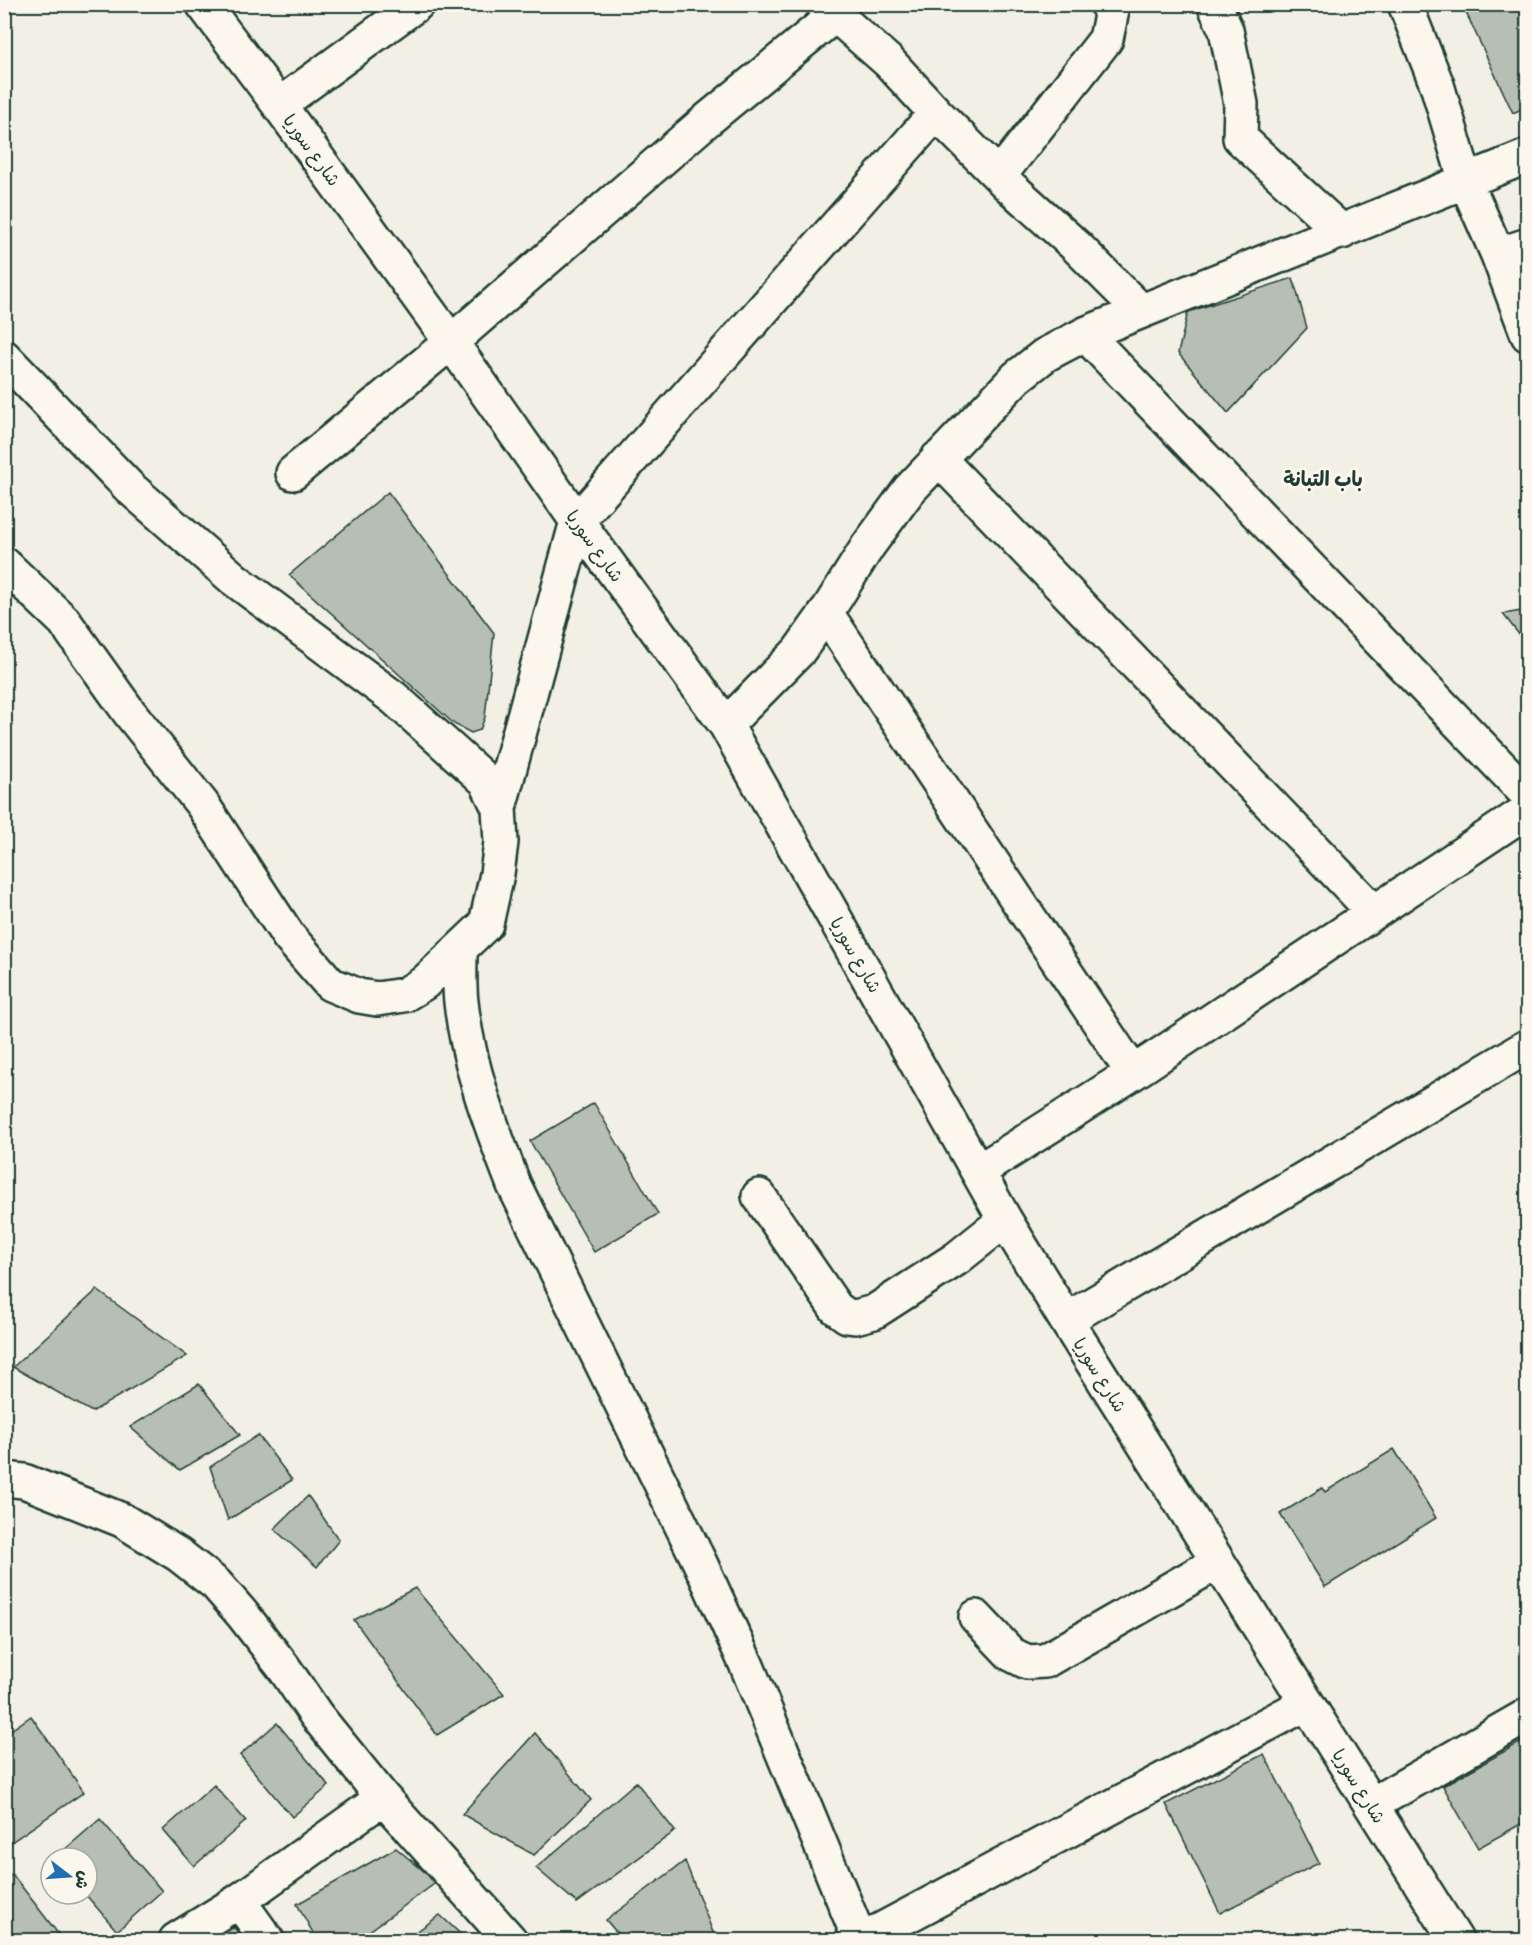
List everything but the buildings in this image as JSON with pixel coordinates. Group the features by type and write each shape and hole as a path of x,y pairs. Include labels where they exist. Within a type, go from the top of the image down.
{"street":[{"name":"شارع سوريا","path":"203,4 451,342 577,521 726,725 1005,1220 1456,1941"},
{"path":"279,105 417,4"},
{"path":"999,176 1106,39 1111,15 1107,4"},
{"path":"1214,4 1226,30 1241,104 1240,138 1341,231"},
{"path":"1406,4 1437,85 1466,182 1513,250 1527,335"},
{"path":"293,472 451,342 707,120 829,10 889,63 999,176 1076,246 1141,311"},
{"path":"4,564 64,621 129,712 202,804 289,937 330,984 358,996 377,999 404,994 424,983 486,924 497,874 501,842 499,808 577,521 936,113"},
{"path":"726,725 798,652 826,613 868,546 909,490 1017,377 1045,355 1085,334 1527,156"},
{"path":"1085,334 1527,795"},
{"path":"4,357 129,487 234,579 394,698 486,781 499,808"},
{"path":"938,458 1374,912"},
{"path":"826,613 1133,1073"},
{"path":"979,1171 1133,1073 1527,810"},
{"path":"460,950 461,1001 472,1065 514,1185 706,1575 747,1666 861,1941 1307,1703"},
{"path":"1066,1320 1527,1046"},
{"path":"759,1196 836,1308 847,1316 855,1317 874,1312 956,1259 1005,1220"},
{"path":"4,1479 24,1481 122,1520 179,1555 216,1584 243,1615 316,1714 383,1798 510,1941"},
{"path":"976,1617 1011,1654 1027,1662 1045,1661 1218,1562"},
{"path":"1371,1805 1527,1715"},
{"path":"176,1941 239,1901 383,1798"},
{"path":"239,1901 267,1941"}],"district":[{"name":"باب التبانة","path":"1323,478"}]}
